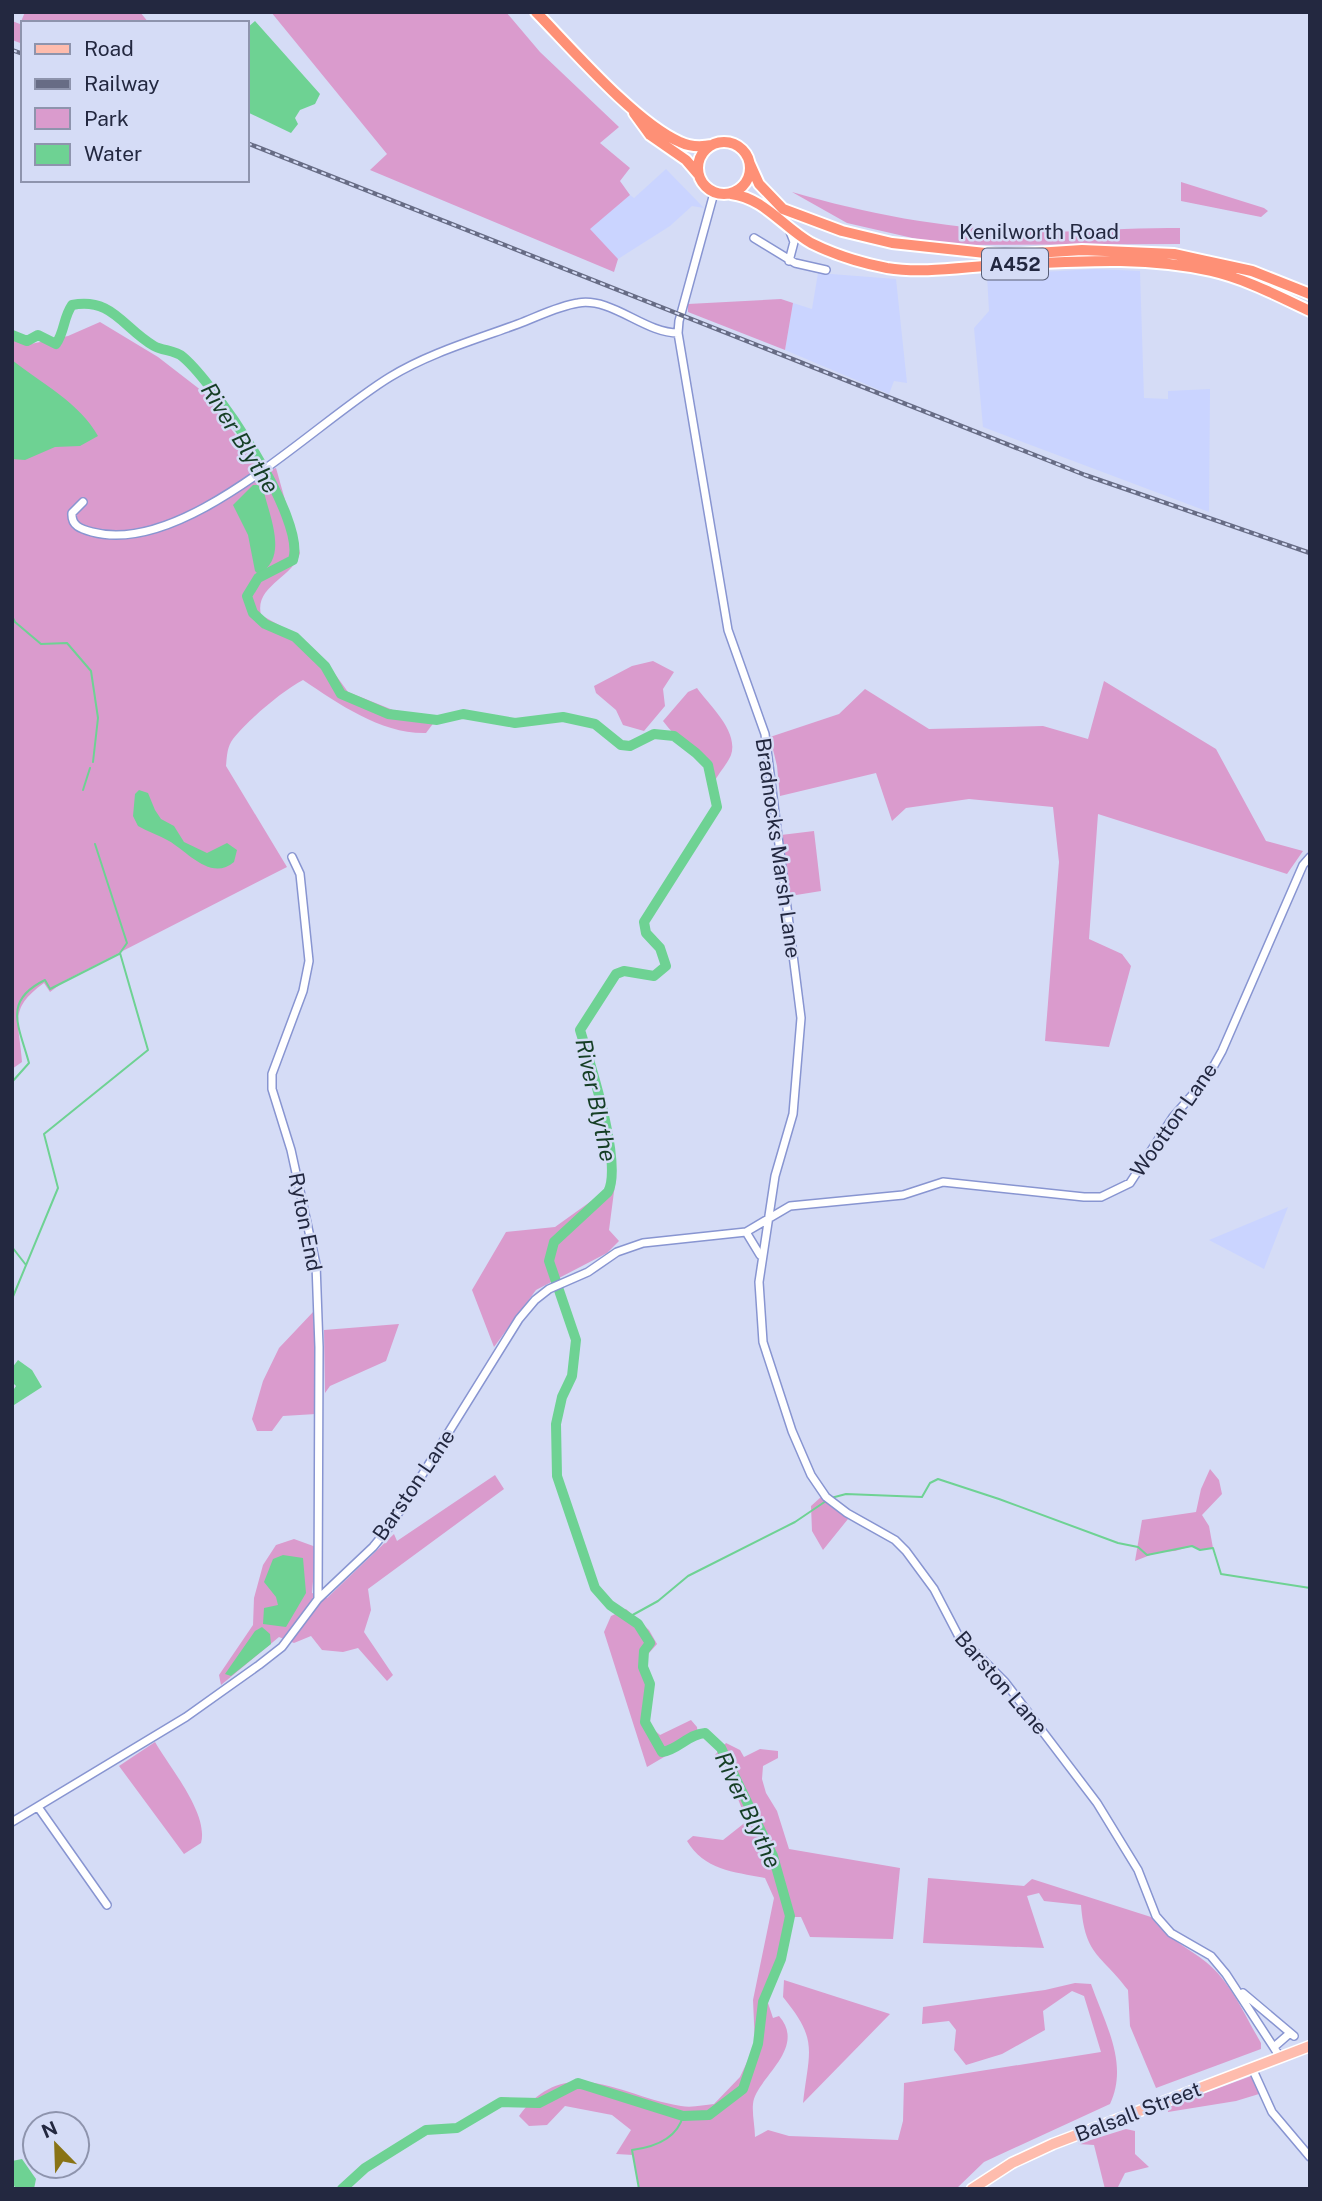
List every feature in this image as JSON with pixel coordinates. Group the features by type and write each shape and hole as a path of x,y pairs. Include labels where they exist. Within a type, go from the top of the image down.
{"highway":[{"name":"A452","path":"536,12 624,100 679,142 692,146 733,144 747,155 750,164"},
{"name":"A452","path":"624,100 650,135 686,160 707,188 714,193 731,194"},
{"path":"698,174 700,158 712,145"},
{"path":"731,194 746,183 750,164"},
{"name":"Kenilworth Road","path":"750,164 759,184 783,209 842,231 892,243 1004,255 1082,250 1174,254 1252,271 1310,294"},
{"name":"Kenilworth Road","path":"731,194 754,199 789,228 822,248 858,261 899,270 1086,261 1171,264 1211,271 1249,282 1310,311"}],"main road":[{"name":"Balsall Street","path":"972,2189 998,2171 1043,2149 1310,2046"}],"street":[{"name":"Bradnocks Marsh Lane","path":"714,193 678,333 728,630 765,734 801,1018 793,1114 771,1200 769,1220"},
{"path":"789,228 793,251 789,261"},
{"path":"754,238 789,261 826,270"},
{"name":"Kenilworth Road","path":"793,251 807,245 822,248"},
{"path":"83,502 72,513 76,526 117,537 169,526 245,481 390,377 411,366 572,304 592,303 662,331 678,333"},
{"name":"Ryton End","path":"292,857 300,874 309,961 303,991 272,1074 272,1089 291,1150 316,1264 319,1347 318,1599"},
{"name":"Wootton Lane","path":"771,1200 790,1206 902,1195 943,1182 1101,1197 1130,1183 1173,1117 1213,1069 1264,947 1303,865 1310,857"},
{"name":"Wootton Lane","path":"769,1220 790,1206"},
{"name":"Barston Lane","path":"12,1822 186,1717 282,1647 318,1599 373,1547 391,1525 519,1319 543,1293 617,1252 643,1243 746,1232 769,1220"},
{"name":"Barston Lane","path":"769,1220 761,1256 760,1309 766,1355 802,1455 826,1497 895,1540 906,1551 934,1589 958,1635 1006,1682 1097,1803 1138,1870 1156,1916 1163,1926 1211,1956 1237,1988 1280,2057"},
{"path":"746,1232 761,1256"},
{"path":"38,1807 107,1905"},
{"path":"1237,1988 1292,2034 1274,2047"},
{"path":"1252,2068 1272,2112 1310,2157"}],"shaded area":[{"path":"666,169 704,208 692,206 670,226 618,259 589,229 630,195 634,198"},
{"path":"1095,269 1140,271 1144,398 1168,399 1168,391 1210,389 1209,512 983,427 974,328 989,311 987,275"},
{"path":"818,273 896,279 907,383 894,381 889,394 785,350 793,303 812,309"},
{"path":"1288,1207 1264,1269 1209,1240"}],"green space":[{"path":"25,12 140,12 147,21 21,21"},
{"path":"271,12 506,12 540,52 619,127 600,143 630,168 620,181 630,195 590,229 618,259 614,272 370,170 387,154"},
{"path":"12,21 20,24 21,22 21,43 12,40"},
{"path":"1181,182 1268,211 1261,217 1181,201"},
{"path":"792,192 880,214 999,230 1180,228 1180,244 943,245 847,223"},
{"path":"781,299 793,303 785,350 688,312 688,304"},
{"path":"100,322 158,357 202,391 264,472 276,468 300,553 290,569 268,589 260,605 261,615 286,629 324,659 348,692 393,710 438,717 426,733 393,729 361,716 303,680 266,706 233,739 228,748 226,766 287,867 66,980 50,992 44,983 20,1009 18,1026 22,1062 12,1069 12,337 26,345 68,336"},
{"path":"653,661 674,672 663,689 665,706 644,731 623,725 616,710 596,693 594,686 632,666"},
{"path":"1104,681 1216,749 1266,841 1303,851 1287,874 1098,814 1089,939 1122,954 1131,966 1109,1047 1045,1041 1059,862 1053,807 969,799 906,808 892,821 876,773 780,796 770,737 839,714 865,689 929,729 1043,726 1088,739"},
{"path":"697,688 722,719 731,737 731,755 714,783 705,764 663,721 688,692"},
{"path":"814,831 821,891 790,896 781,835"},
{"path":"615,1184 609,1230 619,1241 607,1253 536,1290 494,1347 472,1290 506,1232 555,1227"},
{"path":"314,1311 316,1414 283,1416 272,1431 257,1431 252,1419 263,1381 279,1348"},
{"path":"399,1324 386,1361 330,1386 325,1393 324,1330"},
{"path":"1210,1469 1219,1480 1222,1494 1202,1515 1209,1526 1213,1548 1200,1550 1192,1546 1158,1552 1135,1561 1142,1520 1196,1512 1201,1489"},
{"path":"495,1475 504,1489 368,1589 371,1610 364,1632 393,1675 387,1681 358,1648 343,1652 322,1650 311,1636 294,1643 279,1637 221,1685 219,1675 253,1625 254,1598 263,1565 276,1545 294,1539 316,1547 312,1593 327,1598 394,1534 397,1541"},
{"path":"821,1497 848,1519 823,1550 812,1531 811,1506"},
{"path":"626,1609 649,1630 657,1644 641,1662 643,1675 650,1684 645,1722 660,1735 691,1720 697,1727 698,1737 647,1767 604,1632 611,1616"},
{"path":"155,1742 187,1791 199,1819 201,1843 184,1854 119,1766"},
{"path":"726,1743 740,1750 744,1757 760,1749 778,1751 778,1758 763,1766 762,1779 766,1793 777,1811 789,1849 900,1868 893,1939 810,1937 801,1917 787,1917 768,2003 773,2018 779,2016 786,2028 787,2040 778,2063 756,2094 753,2104 755,2137 768,2130 789,2136 898,2140 903,2121 904,2083 1101,2052 1084,1996 1072,1991 1043,2011 1045,2030 1002,2054 966,2065 954,2050 956,2030 949,2021 922,2024 923,2007 1045,1990 1075,1983 1091,1984 1113,2044 1117,2074 1110,2104 984,2162 956,2189 639,2189 633,2155 616,2154 631,2130 612,2115 565,2106 547,2125 529,2126 519,2116 537,2097 556,2086 576,2082 596,2083 659,2101 694,2107 714,2104 740,2077 755,2045 753,2000 774,1898 765,1878 711,1864 694,1851 687,1841 693,1836 723,1840 747,1821 726,1770 715,1755"},
{"path":"928,1878 1024,1886 1032,1879 1151,1917 1223,1979 1261,2043 1261,2049 1156,2088 1130,2026 1128,1990 1090,1945 1081,1905 1044,1901 1039,1893 1027,1896 1044,1948 923,1943"},
{"path":"784,1980 890,2014 803,2103 809,2047 802,2025 783,1997"},
{"path":"1251,2076 1259,2094 1236,2101 1168,2112 1168,2107"},
{"path":"1126,2129 1135,2131 1135,2154 1149,2167 1125,2173 1117,2189 1105,2189 1094,2145 1078,2144"}],"water":[{"path":"255,21 320,94 315,104 300,110 295,118 298,124 291,133 248,112 248,27"},
{"path":"12,360 71,404 98,436 80,446 55,447 25,460 12,459"},
{"path":"253,485 258,485 264,492 275,537 273,559 258,574 255,571 248,535 233,505"},
{"path":"139,790 148,793 161,819 174,826 184,842 207,853 227,843 237,850 234,862 217,869 208,867 169,841 138,826 133,816 135,794"},
{"path":"18,1360 32,1370 42,1387 14,1405 12,1392 16,1386 12,1382 12,1368"},
{"path":"283,1555 303,1558 306,1593 286,1627 263,1624 264,1608 278,1605 276,1597 264,1582 273,1559"},
{"path":"262,1627 270,1634 271,1644 231,1676 225,1674 255,1631"},
{"path":"21,2159 21,2180 36,2180 34,2189 16,2189 12,2182 12,2161"}],"waterway":[{"name":"River Blythe","path":"12,335 27,341 38,335 56,344 72,305 97,306 116,316 154,346 180,355 197,372 236,423 273,485 294,541 293,560 258,578 247,596 253,613 265,624 295,637 325,666 341,694 388,714 437,720 463,714 515,723 563,717 595,724 621,745 630,746 654,734 674,736 708,765 717,807 644,922 646,933 660,948 666,966 654,976 624,971 616,974 580,1030 603,1113 612,1178 608,1192 554,1242 549,1261 576,1340 572,1376 562,1397 556,1424 557,1476 595,1588 610,1605 638,1624 650,1643 644,1651 643,1667 650,1684 645,1722 662,1752 693,1736 705,1733 721,1748 773,1856 790,1916 781,1959 763,2002 758,2044 743,2089 709,2115 683,2116 578,2083 539,2103 501,2102 457,2128 426,2130 365,2168 342,2189"},
{"path":"12,616 15,622 41,644 67,643 91,671 98,718 93,762"},
{"path":"83,790 90,768"},
{"path":"12,1299 58,1188 44,1134 148,1050 120,953 127,943 95,844"},
{"path":"12,1082 29,1063 17,1016 23,997 45,980 50,989 119,954"},
{"path":"12,1247 26,1265"},
{"path":"831,1498 846,1494 922,1497 930,1483 938,1479 1118,1543 1138,1547 1147,1555 1192,1546 1200,1550 1213,1548 1221,1574 1310,1588"},
{"path":"629,1617 658,1601 688,1576 795,1522 826,1501"},
{"path":"639,2189 632,2150 649,2147 664,2140 676,2131 683,2116"}],"railway":[{"path":"12,50 21,53"},
{"path":"248,143 1085,475 1310,553"}]}
